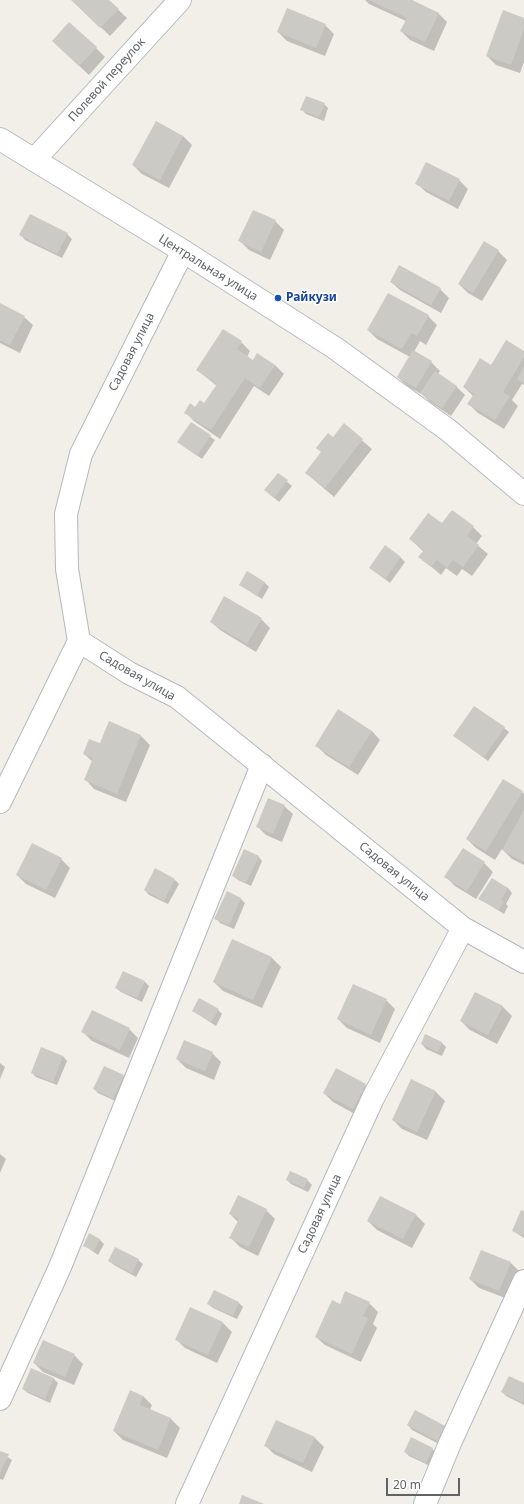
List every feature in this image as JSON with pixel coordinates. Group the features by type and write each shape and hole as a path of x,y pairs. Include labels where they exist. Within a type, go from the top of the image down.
{"street":[{"name":"Полевой переулок","path":"34,160 180,0"},
{"name":"Центральная улица","path":"0,139 183,251 336,348 448,430 524,494"},
{"name":"Садовая улица","path":"183,251 81,454 66,514 67,569 79,641 129,673 177,697 463,928 524,962"},
{"path":"0,802 79,641"},
{"path":"0,1399 60,1267 262,765"},
{"name":"Садовая улица","path":"186,1504 373,1098 463,928"},
{"path":"425,1504 450,1443 524,1281"}],"building":[{"path":"71,0 109,0 119,9 100,28"},
{"path":"369,0 412,0 439,13 425,42 400,31 407,18"},
{"path":"287,8 326,24 316,48 277,32"},
{"path":"503,10 524,18 524,29 511,65 486,56"},
{"path":"69,22 97,47 79,66 52,41"},
{"path":"306,96 325,103 319,117 300,110"},
{"path":"156,121 183,136 160,180 132,165"},
{"path":"426,162 460,179 449,201 415,184"},
{"path":"253,210 276,220 261,252 238,241"},
{"path":"30,214 68,233 57,254 19,235"},
{"path":"484,241 499,250 473,293 458,284"},
{"path":"399,265 441,288 431,305 390,282"},
{"path":"388,293 429,315 417,336 411,333 402,349 367,330"},
{"path":"0,303 25,316 10,345 0,340"},
{"path":"223,329 242,341 237,349 253,360 257,353 275,365 260,388 245,378 211,430 184,413 190,403 195,407 200,400 204,403 217,384 196,370"},
{"path":"506,340 524,351 524,357 503,392 510,396 495,420 467,404 474,394 463,387 480,358 491,365"},
{"path":"413,350 432,361 416,388 397,377"},
{"path":"524,366 524,384 517,380"},
{"path":"435,371 457,386 442,408 420,393"},
{"path":"191,422 211,435 197,456 177,442"},
{"path":"344,423 363,439 325,488 305,473 321,452 316,448 328,433 333,437"},
{"path":"278,473 288,480 274,498 264,490"},
{"path":"452,510 474,526 467,536 479,545 463,567 453,560 447,568 437,560 431,567 418,557 424,550 409,539 428,513 442,523"},
{"path":"385,545 401,557 385,579 369,568"},
{"path":"247,571 265,582 257,596 239,585"},
{"path":"224,596 262,618 247,644 210,622"},
{"path":"474,706 505,727 484,757 453,736"},
{"path":"338,709 372,731 349,767 315,746"},
{"path":"109,721 141,735 117,794 84,780 93,758 83,754 89,739 100,743"},
{"path":"503,779 523,791 486,851 466,839"},
{"path":"268,798 285,805 273,834 256,827"},
{"path":"524,810 524,862 502,850"},
{"path":"32,843 62,858 46,890 16,875"},
{"path":"463,848 485,862 467,891 444,877"},
{"path":"244,849 259,856 246,883 232,876"},
{"path":"155,868 175,879 164,901 144,890"},
{"path":"492,878 508,888 501,900 504,901 499,910 478,899"},
{"path":"227,891 241,898 229,925 214,919"},
{"path":"232,939 272,957 253,1000 213,982"},
{"path":"123,971 145,981 137,998 115,988"},
{"path":"353,984 387,999 371,1035 337,1019"},
{"path":"475,992 503,1006 488,1035 460,1021"},
{"path":"199,998 219,1009 211,1022 192,1011"},
{"path":"92,1010 130,1028 120,1050 81,1032"},
{"path":"425,1034 442,1042 438,1052 421,1044"},
{"path":"184,1040 213,1052 205,1071 176,1059"},
{"path":"41,1047 63,1056 53,1082 31,1073"},
{"path":"104,1066 124,1075 113,1099 93,1089"},
{"path":"336,1068 366,1084 353,1109 323,1093"},
{"path":"411,1079 436,1091 417,1132 392,1120"},
{"path":"290,1171 308,1179 304,1188 286,1180"},
{"path":"238,1195 267,1209 249,1247 229,1238 239,1219 229,1214"},
{"path":"380,1196 416,1214 403,1239 367,1221"},
{"path":"521,1210 524,1211 524,1236 512,1231"},
{"path":"89,1233 100,1239 94,1251 83,1246"},
{"path":"115,1247 139,1259 132,1273 108,1261"},
{"path":"481,1250 511,1262 499,1291 469,1279"},
{"path":"214,1290 239,1302 233,1316 207,1304"},
{"path":"345,1291 370,1302 363,1316 368,1318 352,1354 315,1337 332,1300 340,1304"},
{"path":"190,1307 223,1322 208,1355 175,1340"},
{"path":"43,1340 75,1354 65,1377 33,1363"},
{"path":"31,1368 54,1378 45,1399 22,1389"},
{"path":"509,1376 524,1383 523,1403 501,1392"},
{"path":"130,1390 143,1396 140,1405 171,1418 158,1450 113,1431"},
{"path":"415,1410 449,1428 441,1443 407,1425"},
{"path":"276,1420 315,1437 303,1463 264,1446"},
{"path":"411,1437 433,1448 426,1463 404,1452"},
{"path":"0,1451 9,1454 0,1473"},
{"path":"242,1495 264,1504 239,1504"}],"place":[{"name":"Райкузи","path":"278,298"}]}
